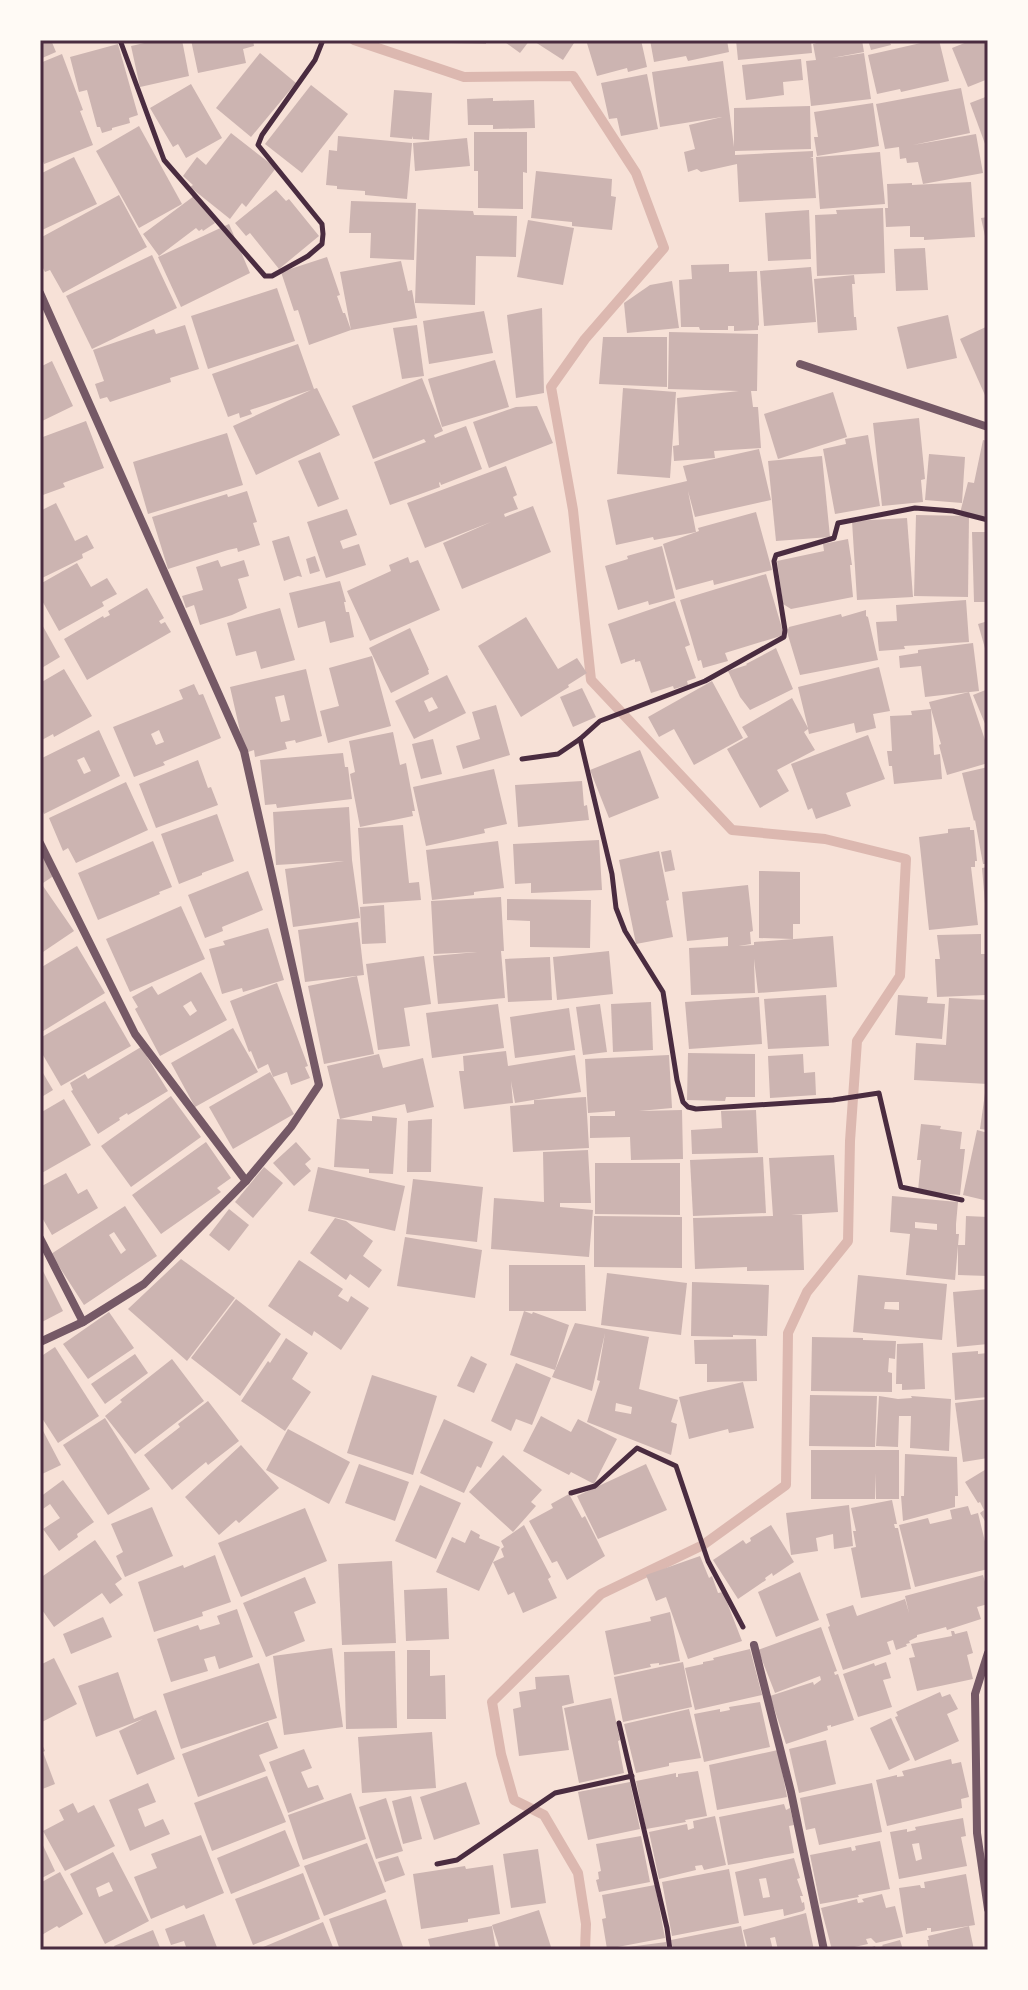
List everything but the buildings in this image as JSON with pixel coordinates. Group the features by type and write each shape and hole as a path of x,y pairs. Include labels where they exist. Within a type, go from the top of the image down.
{"street":[{"path":"40,293 244,751 319,1085 291,1127 246,1181 144,1284 83,1322 40,1342"},
{"path":"800,364 988,427"},
{"path":"40,843 135,1034 246,1181"},
{"path":"40,1238 83,1322"},
{"path":"754,1645 791,1792 824,1950"},
{"path":"988,1653 975,1694 977,1833 988,1909"}],"path":[{"path":"120,40 164,160 265,276 272,276 296,263 322,244 322,224 258,145 315,60 323,40"},
{"path":"522,759 558,754 600,721 705,681 784,637 774,561 776,555 834,538 838,523 915,508 953,511 988,520"},
{"path":"580,739 612,874 616,908 625,931 663,992 683,1102 696,1109 833,1100 879,1093 901,1187 962,1200"},
{"path":"571,1493 595,1486 637,1448 676,1466 708,1561 754,1645"},
{"path":"619,1723 670,1950"},
{"path":"437,1864 457,1860 555,1793 632,1776"}],"waterway":[{"path":"354,40 464,77 573,76 636,173 664,248 585,339 551,387 573,510 591,680 732,830 825,839 906,859 900,976 857,1041 850,1141 848,1241 807,1292 788,1333 786,1485 703,1545 601,1594 492,1702 501,1754 514,1800 544,1815 578,1873 586,1924 585,1950"}]}
